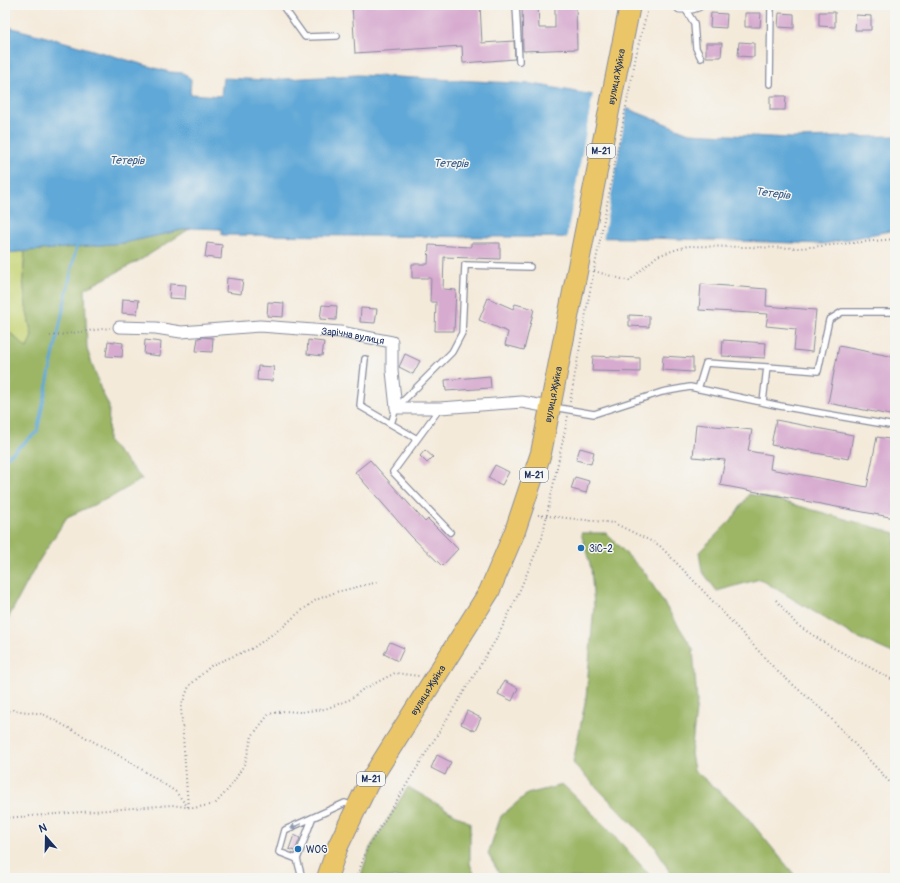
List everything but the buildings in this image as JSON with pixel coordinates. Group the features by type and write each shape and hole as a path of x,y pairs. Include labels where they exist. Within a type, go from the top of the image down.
{"highway":[{"name":"вулиця Жуйка","path":"356,808 368,784 489,592 515,531 541,453 630,5"},
{"name":"М-21","path":"327,878 338,846 356,808"}],"street":[{"path":"682,6 692,7 698,5"},
{"name":"Зарічна вулиця","path":"119,327 156,328 181,332 260,326 340,332 392,342 392,371 396,408"},
{"path":"396,408 440,408 522,402 549,407"}],"lane":[{"path":"282,5 305,37 337,36"},
{"path":"516,5 519,61"},
{"path":"770,84 771,5"},
{"path":"682,6 694,23 696,48 701,58"},
{"path":"391,424 396,408 452,352 462,333 465,265 530,267"},
{"path":"698,389 706,363 818,370 828,320 842,312 895,312"},
{"path":"365,359 360,406 417,439"},
{"path":"763,402 767,367"},
{"path":"549,407 594,414 662,392 690,387 895,426"},
{"path":"440,408 393,472 450,532"},
{"path":"297,859 279,852 285,830 345,803 356,808"},
{"path":"302,878 297,859 312,819"}],"path":[{"path":"589,296 638,46 649,5"},
{"path":"594,270 629,281 657,256 687,246 800,248 895,239"},
{"path":"50,336 119,327"},
{"path":"538,515 614,523 659,545 777,671 826,713 895,788"},
{"path":"188,807 181,707 189,686 212,665 252,648 284,626 316,600 336,592 378,582"},
{"path":"776,600 797,626 830,646 895,681"},
{"path":"5,818 172,805 193,808 215,804 232,785 245,763 252,736 269,714 284,711 300,712 325,710 349,700 362,690 394,672 417,675 432,683"},
{"path":"5,713 13,710 43,714 128,761 176,792 188,807"},
{"path":"5,815 10,818"}],"green space":[{"path":"191,228 142,259 85,289 87,349 101,390 109,406 108,441 142,479 113,496 67,517 37,564 5,624 5,328 27,348 32,336 26,307 23,279 25,251 124,243"},
{"path":"25,251 23,279 26,307 32,336 27,349 5,328 5,253"},
{"path":"749,494 781,501 895,533 895,654 854,636 760,579 717,591 702,571 699,552 733,518"},
{"path":"581,533 606,533 645,573 693,649 697,702 691,754 694,770 741,810 797,878 673,878 656,848 573,763 586,698 594,606 591,568"},
{"path":"563,785 609,830 652,878 502,878 488,854 501,816 527,794"},
{"path":"408,787 470,823 470,864 476,878 360,878 370,848"}],"water":[{"name":"Тетерів","path":"5,26 169,72 183,73 191,79 190,94 221,96 223,78 266,80 358,75 533,84 593,95 689,133 791,138 895,136 895,230 823,244 649,238 222,235 221,229 191,228 124,243 5,253"}],"pier":[{"path":"593,93 627,107 603,240 566,240"}],"waterway":[{"path":"5,459 37,432 77,244"}],"place":[{"name":"ЗіС-2","path":"581,548"},
{"name":"WOG","path":"298,849"}]}
